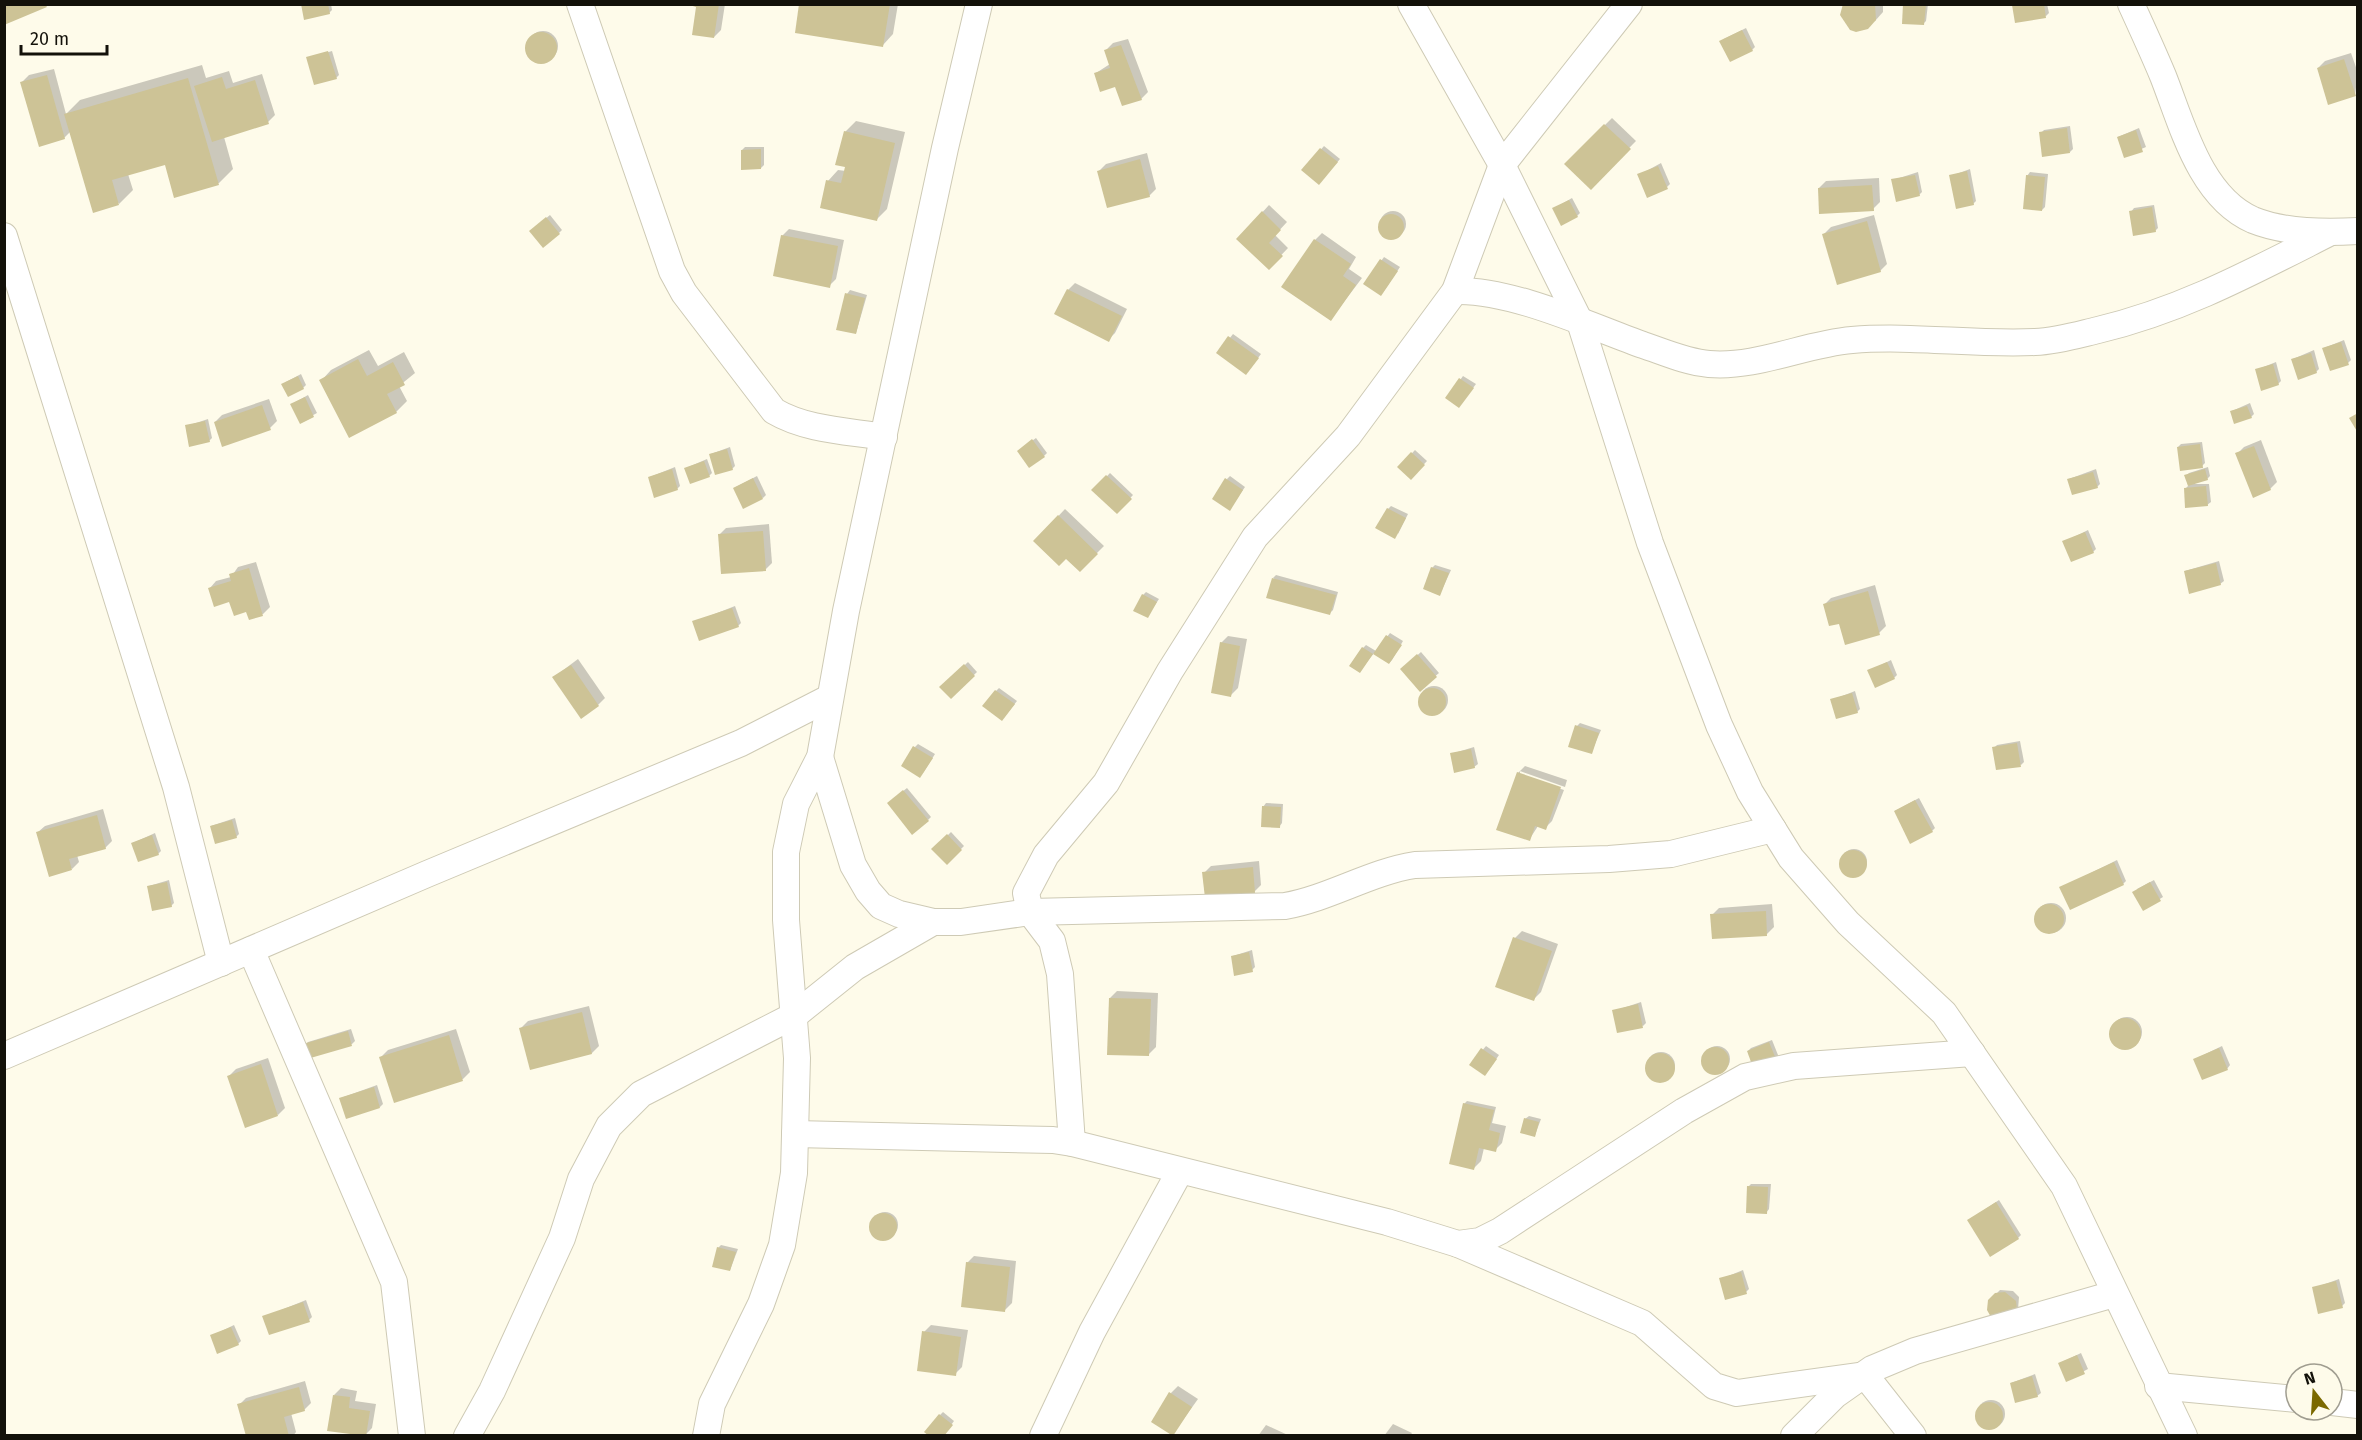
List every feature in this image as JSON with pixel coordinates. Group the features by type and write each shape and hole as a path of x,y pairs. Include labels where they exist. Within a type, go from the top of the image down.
{"street":[{"path":"580,4 662,246 684,293 774,411 789,420 884,437"},
{"path":"706,1436 712,1404 761,1304 782,1245 794,1173 795,1134 795,1015 786,920 786,852 796,804 820,757 829,698 884,437 943,159 979,4"},
{"path":"1412,4 1502,165 1580,322 1650,543 1719,725 1750,792 1791,858 1848,923 1944,1013 2064,1186 2158,1386 2184,1436"},
{"path":"1072,1143 1060,974 1052,941 1030,912 1026,893 1046,855 1106,783 1170,671 1255,537 1348,436 1455,291 1502,165 1629,4"},
{"path":"2132,4 2187,138 2209,180 2231,206 2253,220 2294,230 2329,233 2358,231"},
{"path":"1455,291 1490,292 1676,357 1708,364 1749,362 1824,344 1854,340 1908,338 2034,342 2062,339 2143,319 2183,305 2329,233"},
{"path":"4,236 176,787 221,963"},
{"path":"4,1056 741,743 829,698"},
{"path":"820,757 853,865 868,891 881,906 899,914 933,922 961,922 1030,912 1285,906 1310,902 1399,867 1609,859 1671,854 1773,829"},
{"path":"467,1436 492,1391 558,1248 581,1179 609,1126 641,1094 795,1015 855,967 933,922"},
{"path":"251,950 394,1282 412,1436"},
{"path":"1458,1244 1480,1241 1500,1232 1684,1111 1745,1077 1794,1066 1972,1053"},
{"path":"795,1134 1053,1140 1072,1143 1387,1222 1458,1244 1642,1323 1714,1386 1726,1392 1737,1393 1865,1375"},
{"path":"1043,1436 1092,1332 1180,1171"},
{"path":"1794,1436 1835,1395 1865,1375 1915,1351 2114,1294"},
{"path":"1865,1375 1913,1436"},
{"path":"2158,1386 2284,1398"}],"building":[{"path":"4,4 45,4 47,7 4,25"},
{"path":"301,4 328,4 330,14 304,20"},
{"path":"686,4 719,4 714,38 692,35 696,7"},
{"path":"799,4 890,4 883,47 795,33"},
{"path":"1843,4 1875,4 1876,20 1868,29 1856,32 1850,30 1840,15"},
{"path":"1903,4 1926,4 1924,25 1902,24"},
{"path":"2044,4 2046,18 2015,23 2012,5"},
{"path":"1742,30 1753,51 1730,62 1719,41"},
{"path":"541,32 552,37 557,48 552,59 541,64 530,59 525,48 530,37"},
{"path":"1121,45 1142,100 1122,106 1115,87 1100,92 1094,73 1110,68 1104,50"},
{"path":"328,51 337,79 314,85 306,57"},
{"path":"2344,59 2356,96 2328,105 2317,68"},
{"path":"47,75 65,139 39,147 20,82"},
{"path":"222,77 226,89 255,80 269,124 212,142 194,86"},
{"path":"188,78 219,185 174,198 165,165 112,180 119,205 93,213 64,114"},
{"path":"1604,124 1631,149 1591,190 1564,164"},
{"path":"2067,128 2070,153 2042,157 2039,132"},
{"path":"2136,130 2143,152 2124,158 2117,137"},
{"path":"844,131 895,143 877,221 820,208 826,180 841,183 845,167 835,165"},
{"path":"1320,148 1338,162 1319,185 1301,170"},
{"path":"761,149 761,169 741,170 741,150"},
{"path":"1140,159 1150,197 1107,208 1097,171"},
{"path":"1658,166 1668,189 1647,198 1637,174"},
{"path":"1967,171 1974,205 1956,209 1949,175"},
{"path":"1915,175 1920,196 1896,202 1891,179"},
{"path":"2026,175 2045,177 2042,211 2023,209"},
{"path":"1872,185 1874,211 1819,214 1818,188"},
{"path":"1569,200 1578,217 1561,226 1552,208"},
{"path":"2152,207 2156,232 2133,236 2129,211"},
{"path":"1262,211 1281,230 1269,243 1283,256 1269,270 1236,239"},
{"path":"1391,214 1400,218 1404,227 1400,236 1391,240 1382,236 1378,227 1382,218"},
{"path":"546,217 560,234 543,248 529,231"},
{"path":"1867,221 1881,272 1837,285 1822,234"},
{"path":"781,235 838,246 830,288 773,276"},
{"path":"1314,239 1351,264 1343,276 1356,285 1331,321 1281,287"},
{"path":"1380,259 1398,271 1381,296 1363,284"},
{"path":"1067,289 1122,316 1109,342 1054,314"},
{"path":"845,293 865,298 856,334 836,330"},
{"path":"1228,336 1259,358 1246,375 1216,353"},
{"path":"2341,342 2349,365 2330,371 2322,348"},
{"path":"2311,353 2317,373 2298,380 2291,359"},
{"path":"358,359 367,376 393,362 405,385 387,394 397,413 349,438 319,380"},
{"path":"2273,364 2279,385 2261,391 2255,369"},
{"path":"298,376 304,389 288,397 281,384"},
{"path":"1459,378 1474,388 1459,408 1445,398"},
{"path":"305,397 314,417 300,424 290,404"},
{"path":"262,405 271,430 222,447 214,422"},
{"path":"2247,406 2252,418 2234,424 2230,411"},
{"path":"2358,413 2358,433 2349,418"},
{"path":"205,421 210,442 189,447 185,425"},
{"path":"1032,439 1045,457 1029,468 1017,451"},
{"path":"2200,444 2203,468 2180,471 2177,447"},
{"path":"2254,446 2271,490 2253,498 2235,453"},
{"path":"727,449 733,470 715,475 709,454"},
{"path":"1411,452 1425,465 1411,480 1397,467"},
{"path":"704,461 710,477 690,484 684,468"},
{"path":"672,469 678,490 654,498 648,477"},
{"path":"2205,469 2208,480 2188,486 2184,475"},
{"path":"2093,472 2098,488 2072,495 2067,479"},
{"path":"1106,475 1132,499 1117,514 1091,490"},
{"path":"753,478 763,499 743,509 733,488"},
{"path":"1225,478 1243,490 1230,511 1212,499"},
{"path":"2206,486 2208,506 2185,508 2184,488"},
{"path":"1387,508 1406,518 1395,539 1375,528"},
{"path":"1058,515 1098,554 1080,572 1066,559 1059,566 1033,541"},
{"path":"763,531 766,571 721,574 718,534"},
{"path":"2085,532 2094,553 2071,562 2062,541"},
{"path":"2216,563 2221,585 2189,594 2184,571"},
{"path":"1431,567 1449,573 1440,596 1423,589"},
{"path":"249,568 263,616 249,620 246,612 234,616 229,602 214,607 208,588 231,581 229,574"},
{"path":"1272,578 1336,595 1330,615 1266,598"},
{"path":"1868,591 1880,635 1845,645 1839,624 1829,626 1823,604"},
{"path":"1142,594 1157,602 1148,618 1133,611"},
{"path":"732,608 739,627 699,641 692,621"},
{"path":"1386,635 1402,645 1389,664 1373,654"},
{"path":"1220,642 1240,646 1231,697 1211,693"},
{"path":"1362,647 1373,654 1360,673 1349,666"},
{"path":"1417,654 1437,677 1420,692 1400,669"},
{"path":"1887,662 1895,679 1875,688 1867,670"},
{"path":"964,664 975,676 951,699 939,687"},
{"path":"571,665 599,706 581,719 552,677"},
{"path":"1432,688 1442,692 1446,702 1442,712 1432,716 1422,712 1418,702 1422,692"},
{"path":"995,690 1015,704 1002,721 982,706"},
{"path":"1852,693 1858,713 1836,719 1830,699"},
{"path":"1575,725 1599,733 1592,754 1568,747"},
{"path":"2017,743 2021,767 1996,770 1992,747"},
{"path":"913,746 933,758 920,778 901,766"},
{"path":"1471,749 1475,768 1454,773 1450,753"},
{"path":"1517,772 1561,787 1546,830 1535,826 1530,841 1496,830"},
{"path":"903,790 929,821 912,835 887,803"},
{"path":"1915,800 1933,832 1910,844 1894,811"},
{"path":"1262,806 1281,807 1280,828 1261,827"},
{"path":"97,815 106,849 69,859 72,870 49,877 36,832"},
{"path":"232,820 237,838 215,844 210,826"},
{"path":"947,834 962,850 947,865 931,849"},
{"path":"152,835 159,855 138,862 131,843"},
{"path":"1853,850 1863,854 1867,864 1863,874 1853,878 1843,874 1839,864 1843,854"},
{"path":"2114,862 2124,885 2070,910 2059,887"},
{"path":"1253,867 1255,893 1205,898 1202,872"},
{"path":"167,882 172,907 152,911 147,886"},
{"path":"2150,882 2161,901 2143,911 2132,892"},
{"path":"2049,904 2060,908 2064,919 2060,930 2049,934 2038,930 2034,919 2038,908"},
{"path":"1766,911 1767,936 1712,939 1710,914"},
{"path":"1513,937 1552,951 1534,1001 1495,987"},
{"path":"1249,952 1253,972 1234,976 1231,956"},
{"path":"1109,998 1151,999 1149,1056 1107,1055"},
{"path":"1638,1004 1643,1028 1617,1033 1612,1010"},
{"path":"582,1012 592,1054 530,1070 519,1028"},
{"path":"2125,1018 2136,1023 2141,1034 2136,1045 2125,1050 2114,1045 2109,1034 2114,1023"},
{"path":"348,1031 352,1046 307,1059 303,1044"},
{"path":"449,1035 463,1081 394,1103 379,1057"},
{"path":"1769,1042 1778,1064 1755,1073 1747,1051"},
{"path":"1715,1047 1725,1051 1729,1061 1725,1071 1715,1075 1705,1071 1701,1061 1705,1051"},
{"path":"1481,1048 1497,1059 1485,1076 1469,1065"},
{"path":"2219,1048 2228,1070 2202,1080 2193,1059"},
{"path":"1660,1053 1670,1058 1675,1068 1670,1078 1660,1083 1650,1078 1645,1068 1650,1058"},
{"path":"261,1064 278,1116 245,1128 227,1076"},
{"path":"374,1087 380,1108 346,1119 339,1098"},
{"path":"1463,1103 1494,1110 1489,1130 1500,1133 1496,1152 1479,1148 1474,1170 1449,1164"},
{"path":"1524,1118 1539,1122 1535,1137 1520,1133"},
{"path":"1747,1186 1768,1187 1767,1214 1746,1213"},
{"path":"1996,1202 2019,1239 1990,1257 1967,1220"},
{"path":"883,1213 893,1217 897,1227 893,1237 883,1241 873,1237 869,1227 873,1217"},
{"path":"717,1247 736,1252 730,1271 712,1267"},
{"path":"966,1262 1010,1267 1005,1312 961,1307"},
{"path":"1741,1272 1747,1294 1725,1300 1719,1278"},
{"path":"2336,1281 2343,1308 2318,1314 2312,1287"},
{"path":"2005,1292 2016,1301 2017,1310 1992,1319 1987,1310 1988,1300 1995,1293"},
{"path":"303,1302 310,1322 269,1335 262,1316"},
{"path":"231,1327 239,1345 217,1354 210,1335"},
{"path":"922,1331 961,1337 956,1376 917,1371"},
{"path":"2077,1355 2085,1374 2066,1382 2058,1363"},
{"path":"2032,1376 2038,1397 2015,1403 2010,1383"},
{"path":"299,1387 305,1411 284,1417 289,1436 246,1436 237,1404"},
{"path":"1169,1392 1192,1407 1173,1436 1151,1422"},
{"path":"333,1395 350,1397 349,1408 370,1411 366,1436 327,1431"},
{"path":"1989,1402 1999,1406 2003,1416 1999,1426 1989,1430 1979,1426 1975,1416 1979,1406"},
{"path":"939,1414 953,1425 944,1436 929,1436 924,1432"}]}
